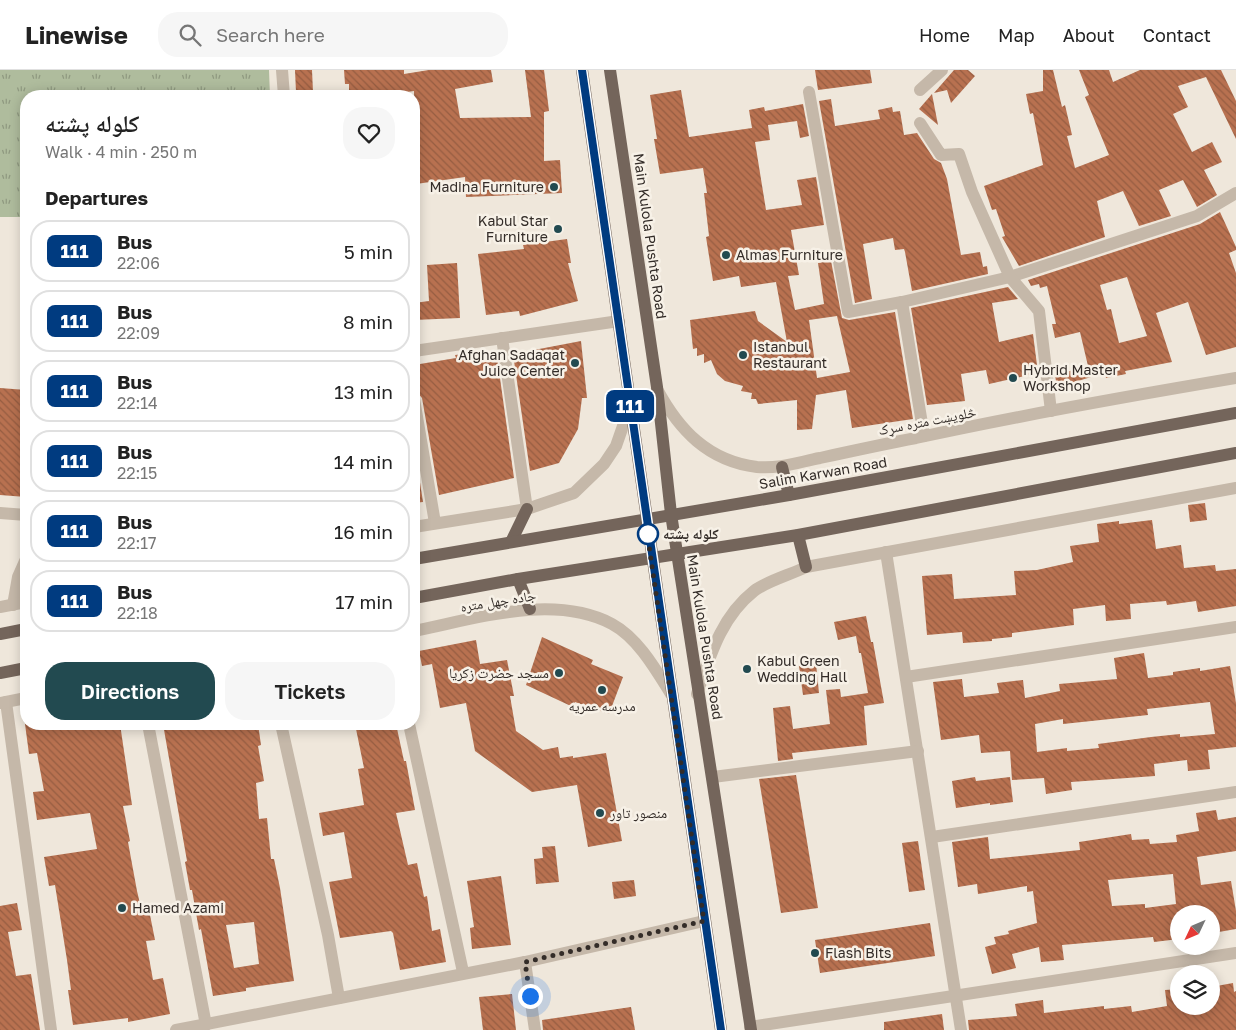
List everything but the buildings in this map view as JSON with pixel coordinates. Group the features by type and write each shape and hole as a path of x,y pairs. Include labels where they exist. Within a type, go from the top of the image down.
{"main road":[{"path":"582,70 619,320 651,558 721,1030"},
{"name":"Main Kulola Pushta Road","path":"610,70 657,387 671,514 697,694 713,777 750,1029"},
{"name":"Salim Karwan Road","path":"420,558 788,495 1236,413"},
{"path":"420,597 518,579 798,535 1236,453"},
{"path":"782,467 788,495"},
{"path":"511,542 527,509"},
{"path":"798,535 806,567"},
{"path":"518,579 530,610"},
{"path":"0,634 20,630"},
{"path":"0,673 20,669"}],"street":[{"path":"282,70 284,90"},
{"path":"920,90 942,70"},
{"path":"809,92 848,312 902,302 1010,277 1197,216 1236,193"},
{"path":"920,124 941,154 959,154 972,192 1010,277 1039,310 1052,412"},
{"path":"902,302 924,436"},
{"path":"420,350 619,320"},
{"path":"502,338 527,509"},
{"name":"څلویښت متره سړک","path":"657,387 672,417 694,439 713,452 734,462 756,467 782,467 924,436 1236,378"},
{"path":"420,526 527,509 574,493 604,464 616,446 630,406"},
{"path":"420,434 435,523"},
{"path":"697,694 717,636 734,611 754,590 806,567 1236,488"},
{"path":"0,513 20,515"},
{"path":"886,552 961,1030"},
{"path":"13,605 20,572"},
{"path":"0,607 20,603"},
{"name":"جاده چهل متره","path":"420,629 530,610 567,609 613,624 643,650 671,694"},
{"path":"906,677 1236,627"},
{"path":"20,699 3,702 51,1030"},
{"path":"149,730 206,1025"},
{"path":"282,730 328,934 338,998"},
{"path":"410,730 464,972"},
{"path":"713,777 918,751"},
{"path":"932,837 1236,792"},
{"path":"176,1030 464,972 525,962 704,921"},
{"path":"750,1029 1104,972 1236,953"},
{"path":"525,962 535,1030"}],"green space":[{"path":"0,70 269,70 270,90 20,90 20,217 0,217"}],"bus line":[{"name":"111","path":"582,70 619,320 651,558 721,1030"}],"place":[{"name":"Madina Furniture","path":"554,187"},
{"name":"Kabul Star Furniture","path":"558,229"},
{"name":"Almas Furniture","path":"726,255"},
{"name":"Istanbul Restaurant","path":"743,355"},
{"name":"Afghan Sadaqat Juice Center","path":"575,363"},
{"name":"Hybrid Master Workshop","path":"1013,378"},
{"name":"کلوله پشته","path":"648,534"},
{"name":"Kabul Green Wedding Hall","path":"747,669"},
{"name":"مسجد حضرت زکریا","path":"559,673"},
{"name":"مدرسه عمریه","path":"602,690"},
{"name":"منصور تاور","path":"600,813"},
{"name":"Hamed Azami","path":"122,908"},
{"name":"Flash Bits","path":"815,953"}],"route":[{"path":"530,996 525,962 704,921 647,532 648,534"}]}
